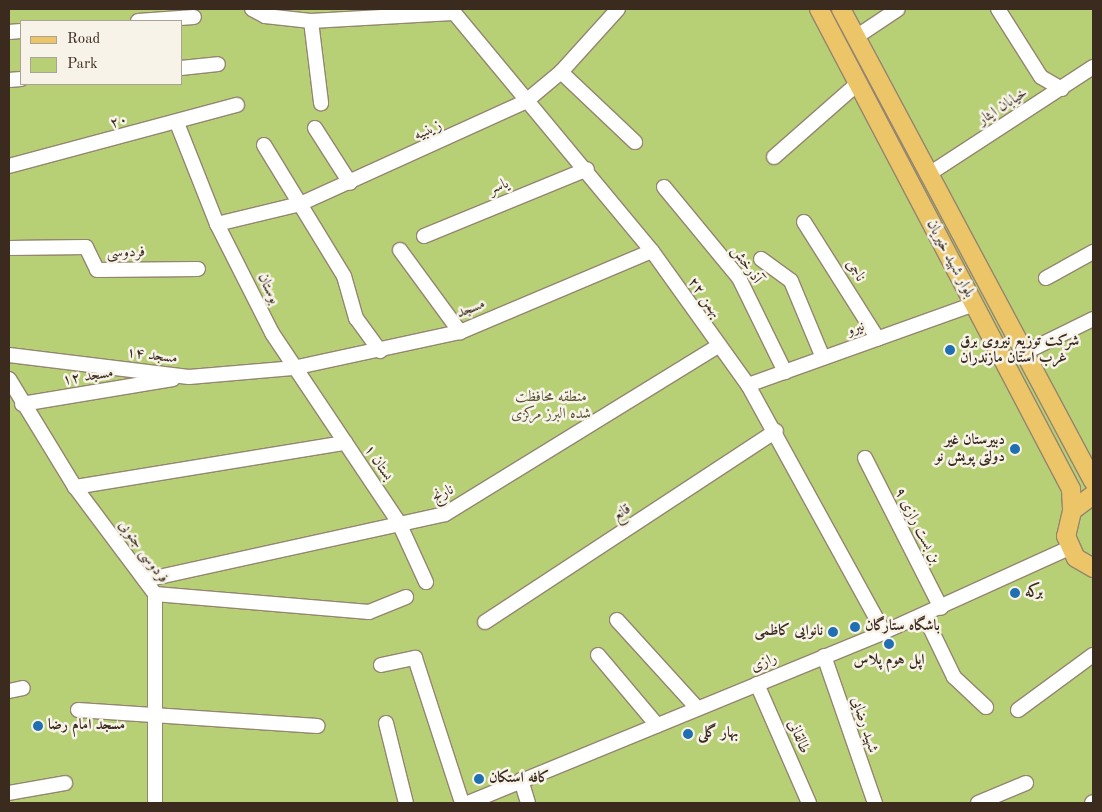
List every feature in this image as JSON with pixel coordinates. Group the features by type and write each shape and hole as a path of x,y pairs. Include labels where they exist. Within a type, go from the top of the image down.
{"main road":[{"name":"بلوار شهید خیریان","path":"819,9 1071,489 1072,511 1067,523 1069,548"},
{"name":"بلوار شهید خیریان","path":"842,9 1093,481"},
{"path":"1072,511 1093,496"},
{"path":"1069,548 1093,568"}],"street":[{"name":"۲۲ بهمن","path":"252,9 265,16 311,21 452,11 525,102 587,169 652,251 718,346 748,385 776,430 884,632"},
{"path":"856,36 898,9"},
{"path":"998,9 1041,76 1062,89"},
{"name":"زینبیه","path":"217,224 300,204 350,183 525,102 561,72 612,11"},
{"path":"159,20 194,17"},
{"path":"311,21 321,103"},
{"path":"182,68 218,64"},
{"name":"خیابان ایثار","path":"929,174 1093,67"},
{"path":"561,72 635,142"},
{"path":"774,157 857,84"},
{"name":"۲۰","path":"9,166 177,123 237,105"},
{"name":"بوستان","path":"177,123 217,224 293,368"},
{"path":"315,128 350,183"},
{"path":"264,145 344,276 356,318 380,351"},
{"name":"یاسر","path":"424,236 587,169"},
{"name":"آذرخش","path":"664,187 739,278 785,372"},
{"name":"ناجی","path":"804,222 878,338"},
{"name":"فردوسی","path":"9,248 86,247 97,270 198,269"},
{"path":"400,250 460,332"},
{"name":"مسجد","path":"293,368 380,351 460,332 652,251"},
{"path":"1046,278 1093,252"},
{"path":"761,259 791,281 823,358"},
{"name":"نیرو","path":"748,385 974,304"},
{"path":"1024,353 1093,319"},
{"name":"نارنج","path":"145,580 398,522 445,514 718,346"},
{"name":"مسجد ۱۴","path":"9,355 189,377 293,368"},
{"name":"بستان ۱","path":"293,368 398,522 426,582"},
{"name":"مسجد ۱۲","path":"22,404 189,377"},
{"name":"فردوسی جنوبی","path":"9,379 22,404 75,487 156,594 155,803"},
{"name":"قانع","path":"485,622 776,430"},
{"path":"75,487 345,444"},
{"name":"بن بست رازی ۹","path":"865,458 941,608"},
{"name":"رازی","path":"468,803 941,608 1069,548"},
{"path":"156,594 369,612 406,597"},
{"path":"924,615 954,676 986,707"},
{"path":"617,620 697,708"},
{"path":"598,655 657,725"},
{"path":"1018,710 1093,655"},
{"name":"شهید رضایی","path":"824,656 875,803"},
{"path":"381,664 415,658 462,803"},
{"name":"طالقانی","path":"757,684 804,802"},
{"path":"9,691 24,688"},
{"path":"78,710 317,726"},
{"path":"386,722 406,803"},
{"path":"521,780 528,803"},
{"path":"12,803 9,794 65,782"},
{"path":"978,803 1026,783"}],"green space":[{"name":"منطقه محافظت شده البرز مرکزی","path":"9,9 1093,9 1093,803 9,803"}],"place":[{"name":"شرکت توزیع نیروی برق غرب استان مازندران","path":"950,350"},
{"name":"دبیرستان غیر دولتی پویش نو","path":"1015,449"},
{"name":"برکه","path":"1015,593"},
{"name":"باشگاه ستارگان","path":"855,627"},
{"name":"نانوایی کاظمی","path":"833,632"},
{"name":"اپل هوم پلاس","path":"889,644"},
{"name":"مسجد امام رضا","path":"38,726"},
{"name":"بهار گلی","path":"688,734"},
{"name":"کافه استکان","path":"479,779"}]}
